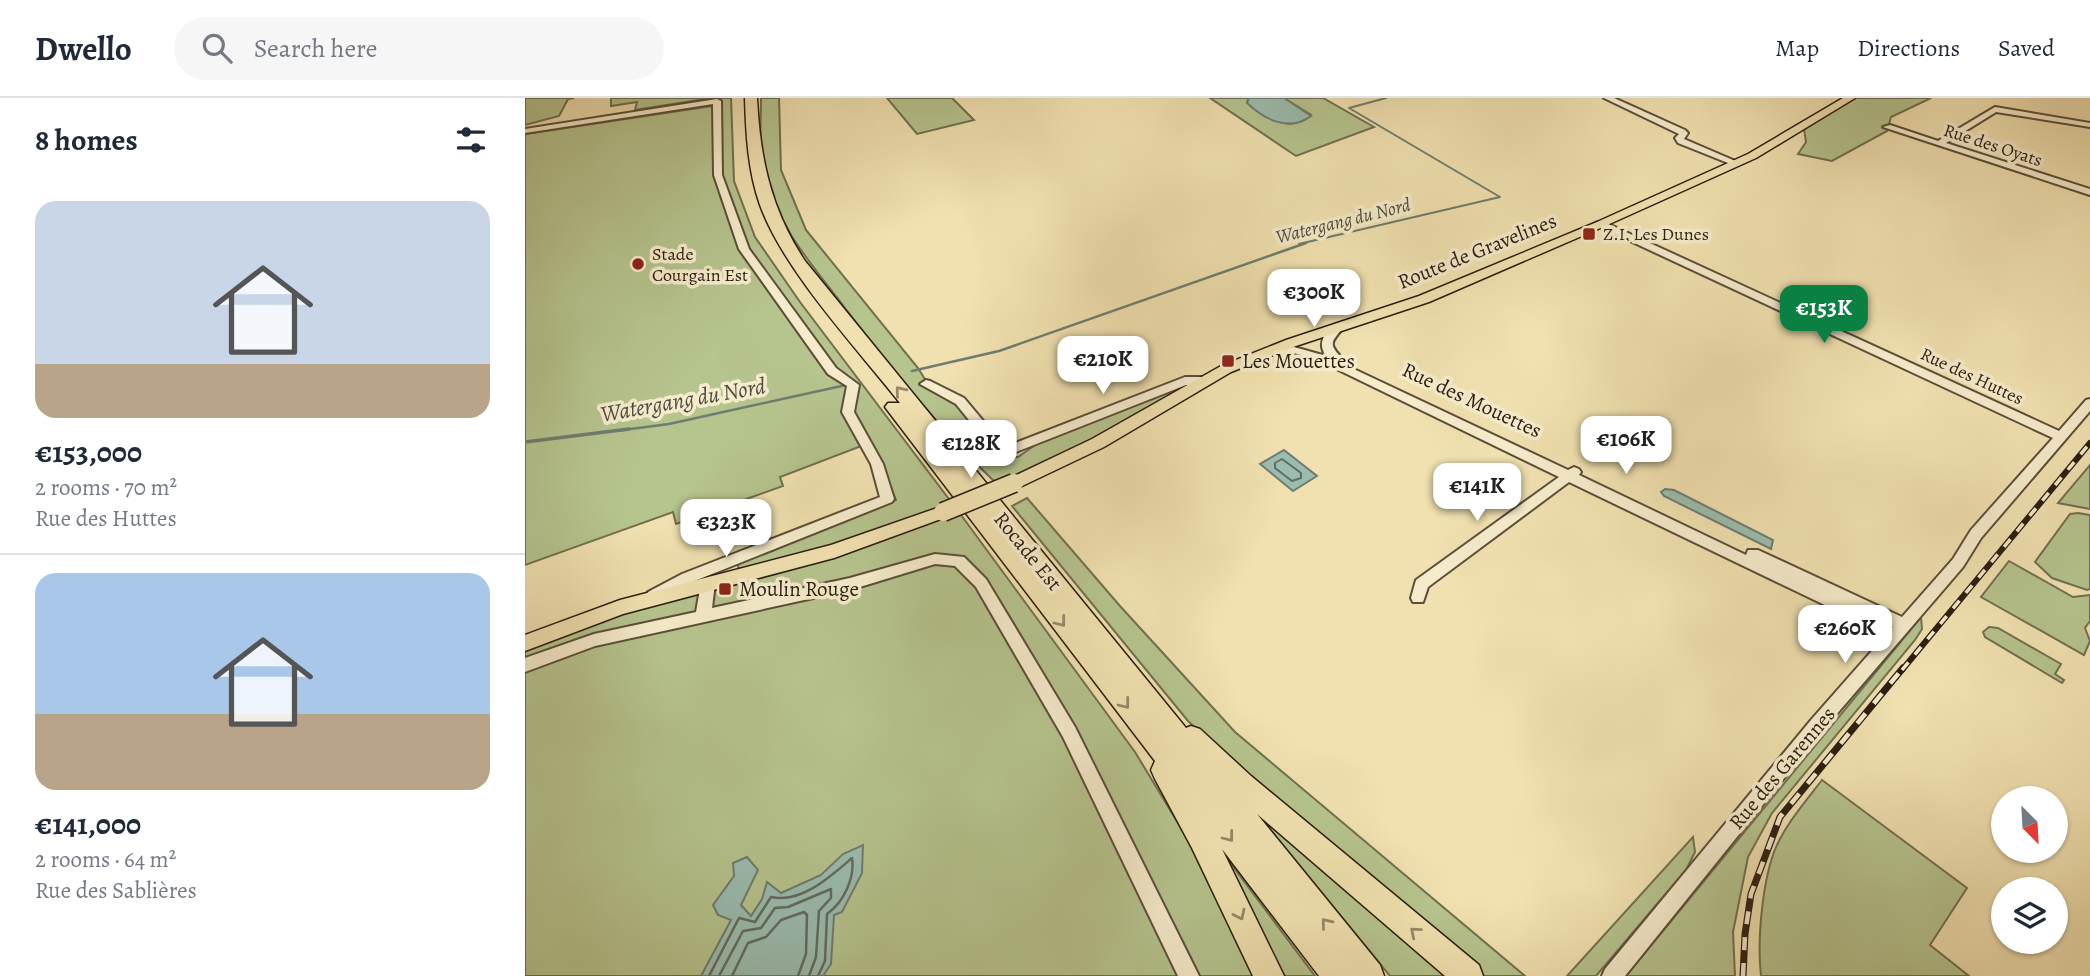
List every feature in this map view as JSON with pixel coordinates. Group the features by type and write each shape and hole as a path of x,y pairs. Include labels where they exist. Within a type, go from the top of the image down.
{"highway":[{"name":"Rocade Est","path":"741,98 743,157 748,191 759,221 776,253 1338,976"},
{"name":"Rocade Est","path":"753,98 754,163 760,191 790,251 1369,976"},
{"path":"1117,662 1242,785 1468,976"},
{"path":"1156,745 1166,776 1202,838 1269,976"}],"main road":[{"name":"Route de Gravelines","path":"525,643 609,610 652,597 834,551 1014,483 1090,447 1203,381 1266,352 1424,299 1601,224 1736,163 1850,98"}],"street":[{"path":"1608,98 1684,133 1678,138 1681,141 1736,163"},
{"path":"525,131 717,101 718,175 744,249 832,371 853,385 848,412 877,464 887,499 687,578 652,597"},
{"path":"1939,144 1997,109 2090,125"},
{"name":"Rue des Oyats","path":"1887,127 2090,192"},
{"name":"Rue des Huttes","path":"1601,224 2060,436"},
{"path":"1325,356 1327,340 1339,327"},
{"name":"Rue des Mouettes","path":"1311,339 1310,351 1572,474 1834,603 1887,645"},
{"name":"Rue des Mouettes","path":"1266,352 1294,350 1325,356"},
{"path":"926,384 960,401 1003,453 1185,381 1203,381"},
{"name":"Rue des Garennes","path":"1612,976 2090,403"},
{"path":"1418,598 1421,584 1572,474"},
{"name":"Rue des Mouettes","path":"1572,474 1904,625"},
{"path":"525,666 594,640 850,584 935,559 953,559 963,564 981,583 1069,732 1189,976"},
{"path":"703,617 708,583"}],"green space":[{"path":"525,98 574,98 568,99 559,116 525,125"},
{"path":"611,98 711,98 635,110 637,102 611,106"},
{"path":"713,98 731,98 734,181 755,237 800,302 1135,752 1201,861 1255,976 525,976 525,650 608,618 739,582 738,564 896,500 880,461 869,443 780,477 783,486 676,524 673,512 525,565 525,134 713,106"},
{"path":"761,98 779,98 781,170 806,230 918,368 933,392 955,402 997,457 1018,457 1038,443 1189,383 1104,436 998,485 937,422 899,377 809,262 788,230 765,177 760,138"},
{"path":"887,98 952,98 974,120 917,134"},
{"path":"1210,98 1249,98 1247,102 1270,118 1294,123 1311,115 1284,98 1323,98 1374,127 1296,156"},
{"path":"1855,98 1931,98 1891,117 1887,131 1832,161 1798,154 1806,142 1804,129"},
{"path":"2090,465 2090,509 2058,503"},
{"path":"1027,498 1120,606 1235,732 1525,976 1477,976 1248,777 1188,721 1012,506"},
{"path":"2070,514 2090,515 2090,589 2087,590 2052,578 2035,562"},
{"path":"2009,561 2073,597 2090,595 2090,621 2085,628 2090,641 2084,655 1981,597"},
{"path":"1921,617 1922,629 1915,640 1772,813 1748,857 1733,932 1735,976 1626,976"},
{"path":"1989,627 1998,628 2061,664 2055,674 2064,680 2062,683 1985,637 1983,632"},
{"path":"1822,780 1967,888 1930,945 1969,976 1761,976 1761,914 1774,852 1789,824"},
{"path":"1238,791 1457,976 1390,976"},
{"path":"1693,837 1695,852 1686,870 1596,976 1567,976"},
{"path":"1213,840 1315,976 1279,976"}],"water":[{"path":"1249,98 1284,98 1311,116 1294,123 1277,122 1247,103"},
{"path":"1284,450 1317,476 1293,491 1260,464"},
{"path":"1665,489 1674,490 1773,540 1771,549 1664,496 1661,492"},
{"path":"863,845 862,873 842,912 834,915 831,964 823,976 701,976 731,920 718,915 713,905 734,876 733,863 747,857 758,870 741,905 751,916 762,899 767,882 781,893 821,875 843,854"}],"waterway":[{"name":"Watergang du Nord","path":"1299,244 1500,197 1349,108 1386,98"},
{"name":"Watergang du Nord","path":"912,371 999,351 1306,243"},
{"name":"Watergang du Nord","path":"615,431 669,424 846,385"},
{"name":"Watergang du Nord","path":"525,442 629,429"}],"railway":[{"path":"1902,670 2090,443"},
{"path":"1743,976 1751,894 1780,817 1903,668"}],"place":[{"name":"Z.I. Les Dunes","path":"1589,234"},
{"name":"Stade Courgain Est","path":"638,264"},
{"name":"Les Mouettes","path":"1228,361"},
{"name":"Moulin Rouge","path":"725,589"}]}
